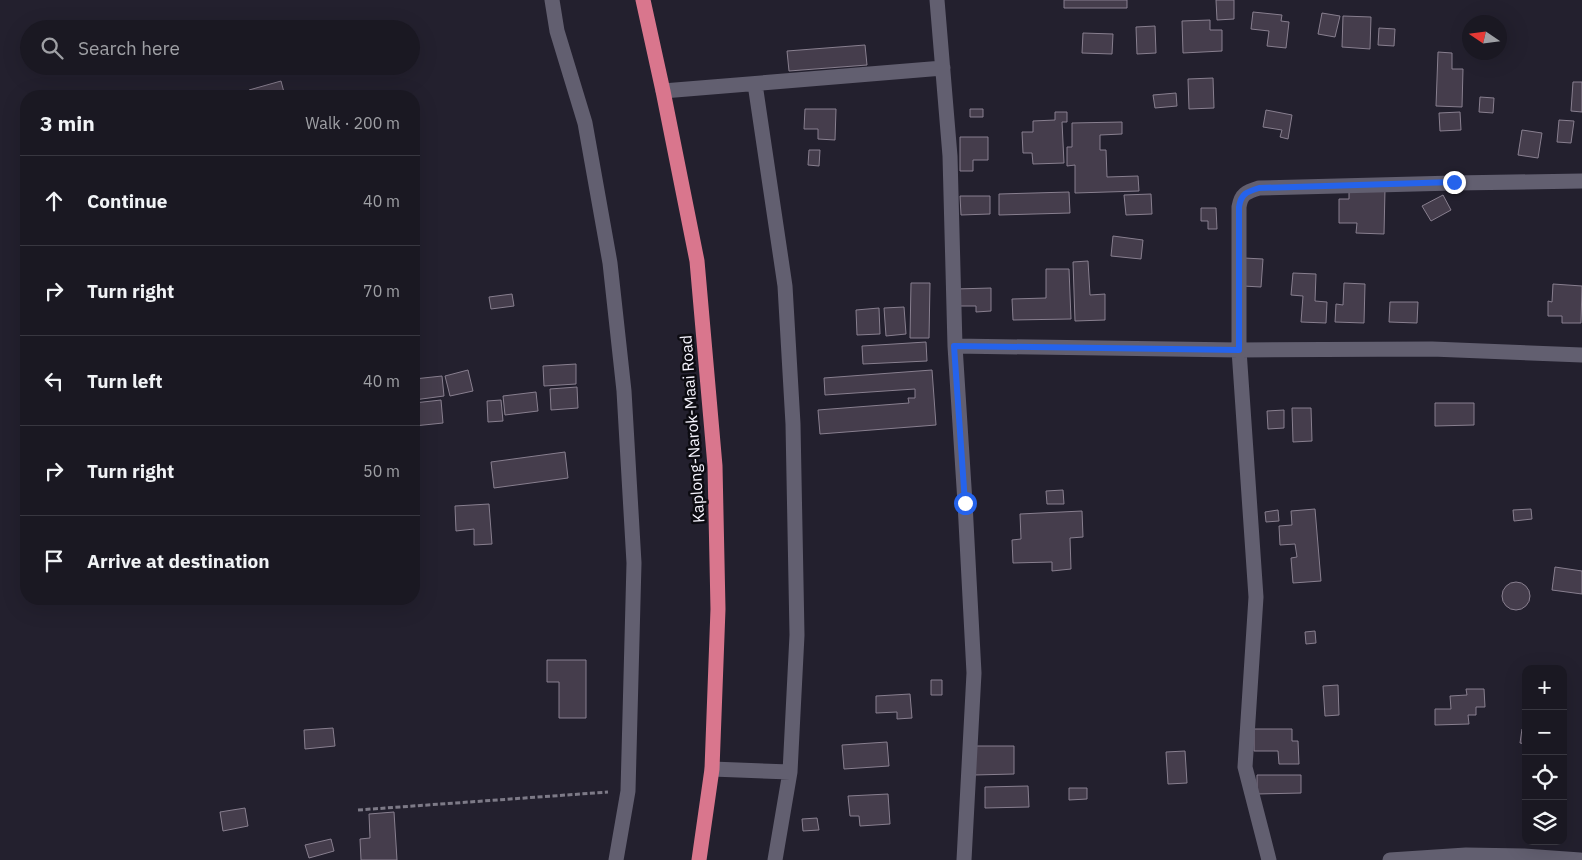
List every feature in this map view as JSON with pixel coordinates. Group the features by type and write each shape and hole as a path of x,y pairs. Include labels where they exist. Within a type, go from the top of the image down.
{"highway":[{"name":"Kaplong-Narok-Maai Road","path":"643,0 664,91 697,261 715,466 718,609 712,769 699,860"}],"street":[{"path":"552,0 557,31 587,133 610,263 624,391 634,563 628,791 616,860"},
{"path":"937,0 950,156 954,346 974,673 964,860"},
{"path":"664,91 943,68"},
{"path":"755,84 785,286 793,424 796,635 790,772 775,860"},
{"path":"1269,860 1245,767 1256,597 1239,350 1240,198 1248,191 1259,188 1582,181"},
{"path":"954,346 1239,350 1432,349 1582,355"},
{"path":"712,769 790,772"},
{"path":"1390,860 1466,855 1524,856 1580,860"}],"path":[{"path":"358,810 628,791"}],"building":[{"path":"1064,0 1127,0 1127,8 1064,8"},
{"path":"1216,0 1234,0 1234,19 1217,20"},
{"path":"1253,12 1282,15 1281,21 1289,22 1286,48 1267,46 1269,31 1251,29"},
{"path":"1322,13 1340,16 1335,37 1318,34"},
{"path":"1343,16 1371,17 1370,49 1342,47"},
{"path":"1210,20 1210,30 1222,30 1222,51 1183,53 1182,21"},
{"path":"1155,26 1156,53 1137,54 1136,27"},
{"path":"1379,28 1395,29 1394,46 1378,45"},
{"path":"1083,33 1113,34 1112,54 1082,53"},
{"path":"865,45 867,65 789,71 787,51"},
{"path":"1438,52 1452,53 1452,69 1463,69 1462,107 1436,106"},
{"path":"1213,78 1214,108 1189,109 1188,79"},
{"path":"281,81 283,90 249,90"},
{"path":"1573,82 1582,82 1582,112 1571,111"},
{"path":"1176,93 1177,106 1155,108 1153,95"},
{"path":"1480,97 1494,98 1493,113 1479,112"},
{"path":"805,109 836,109 835,140 818,139 818,129 804,129"},
{"path":"970,109 983,109 983,117 970,117"},
{"path":"1266,110 1292,115 1288,139 1280,137 1282,130 1263,127"},
{"path":"1055,112 1067,112 1067,122 1062,122 1064,163 1033,164 1032,153 1023,153 1022,132 1033,132 1033,121 1055,120"},
{"path":"1460,112 1461,130 1440,131 1439,113"},
{"path":"1559,120 1574,121 1571,143 1557,142"},
{"path":"1122,122 1122,134 1100,135 1100,150 1106,150 1107,177 1138,176 1139,191 1075,193 1075,165 1067,166 1067,147 1072,147 1072,123"},
{"path":"1522,130 1542,133 1538,158 1518,155"},
{"path":"960,137 988,137 988,160 973,160 973,171 960,171"},
{"path":"809,150 820,150 819,166 808,165"},
{"path":"1349,188 1385,189 1384,234 1356,233 1357,223 1339,223 1339,199 1349,199"},
{"path":"1069,192 1070,213 999,215 999,194"},
{"path":"1151,194 1152,214 1126,215 1124,195"},
{"path":"1443,195 1451,210 1431,221 1422,206"},
{"path":"960,196 990,196 990,214 961,215"},
{"path":"1201,208 1216,208 1217,229 1208,229 1208,221 1201,221"},
{"path":"1113,236 1143,240 1141,259 1111,256"},
{"path":"1244,258 1263,259 1261,287 1243,286"},
{"path":"1088,261 1090,295 1105,294 1105,320 1075,321 1073,262"},
{"path":"1046,269 1069,269 1071,319 1013,320 1012,299 1046,298"},
{"path":"1293,273 1316,274 1315,301 1327,302 1326,323 1301,322 1303,296 1291,295"},
{"path":"911,283 930,283 929,338 910,338"},
{"path":"1344,283 1365,284 1364,323 1335,322 1336,304 1343,305"},
{"path":"1553,284 1582,286 1581,323 1562,323 1562,316 1548,316 1548,301 1552,302"},
{"path":"991,288 991,311 976,312 976,306 956,306 955,289"},
{"path":"512,294 514,306 491,309 489,297"},
{"path":"1390,302 1418,302 1417,323 1389,322"},
{"path":"904,307 906,334 886,336 884,308"},
{"path":"879,308 880,334 857,335 856,310"},
{"path":"926,342 927,361 863,364 862,346"},
{"path":"576,364 576,384 544,386 543,366"},
{"path":"468,370 473,391 450,396 445,376"},
{"path":"932,370 936,425 820,434 818,410 909,403 908,398 915,398 915,389 825,395 824,378"},
{"path":"442,376 444,396 420,399 420,378"},
{"path":"577,387 578,408 551,410 550,389"},
{"path":"536,392 538,411 505,415 503,396"},
{"path":"441,400 443,423 420,425 420,402"},
{"path":"501,400 503,421 488,422 487,401"},
{"path":"1435,403 1474,403 1474,425 1435,426"},
{"path":"1292,408 1311,408 1312,441 1293,442"},
{"path":"1284,410 1284,428 1268,429 1267,411"},
{"path":"565,452 568,478 494,488 491,462"},
{"path":"1063,490 1064,504 1047,504 1046,491"},
{"path":"489,504 492,544 474,545 474,529 456,531 455,506"},
{"path":"1315,509 1321,581 1293,583 1291,558 1297,557 1295,544 1280,545 1279,526 1292,525 1291,511"},
{"path":"1531,509 1532,519 1514,521 1513,510"},
{"path":"1278,510 1279,521 1266,522 1265,512"},
{"path":"1082,511 1083,537 1070,538 1071,569 1052,571 1052,562 1013,563 1012,540 1021,539 1020,514"},
{"path":"1555,567 1582,571 1582,594 1552,590"},
{"path":"1516,582 1526,586 1530,596 1526,606 1516,610 1506,606 1502,596 1506,586"},
{"path":"1315,631 1316,643 1306,644 1305,632"},
{"path":"547,660 586,660 586,718 559,718 559,682 547,682"},
{"path":"931,680 942,680 942,695 931,695"},
{"path":"1338,685 1339,715 1325,716 1323,686"},
{"path":"1466,689 1484,689 1485,707 1476,707 1476,715 1468,715 1469,724 1435,725 1435,709 1451,709 1450,696 1467,695"},
{"path":"910,694 912,718 897,719 897,712 876,713 876,696"},
{"path":"333,728 335,746 305,749 304,730"},
{"path":"1254,729 1292,729 1292,741 1298,741 1299,764 1279,764 1278,751 1254,751"},
{"path":"887,742 889,766 844,769 842,745"},
{"path":"974,746 1014,746 1014,774 974,775"},
{"path":"1185,751 1187,783 1168,784 1166,752"},
{"path":"1257,775 1301,775 1301,793 1257,794"},
{"path":"1028,786 1029,807 985,808 985,787"},
{"path":"1069,788 1087,788 1087,799 1069,800"},
{"path":"888,794 890,824 860,826 859,816 850,816 848,796"},
{"path":"245,808 248,826 223,831 220,812"},
{"path":"394,812 397,860 361,860 360,839 370,838 369,814"},
{"path":"817,818 819,830 803,831 802,819"},
{"path":"331,839 334,851 309,858 305,845"}],"route":[{"path":"965,503 954,346 1239,350 1239,207 1240,198 1248,191 1259,188 1454,182"}]}
